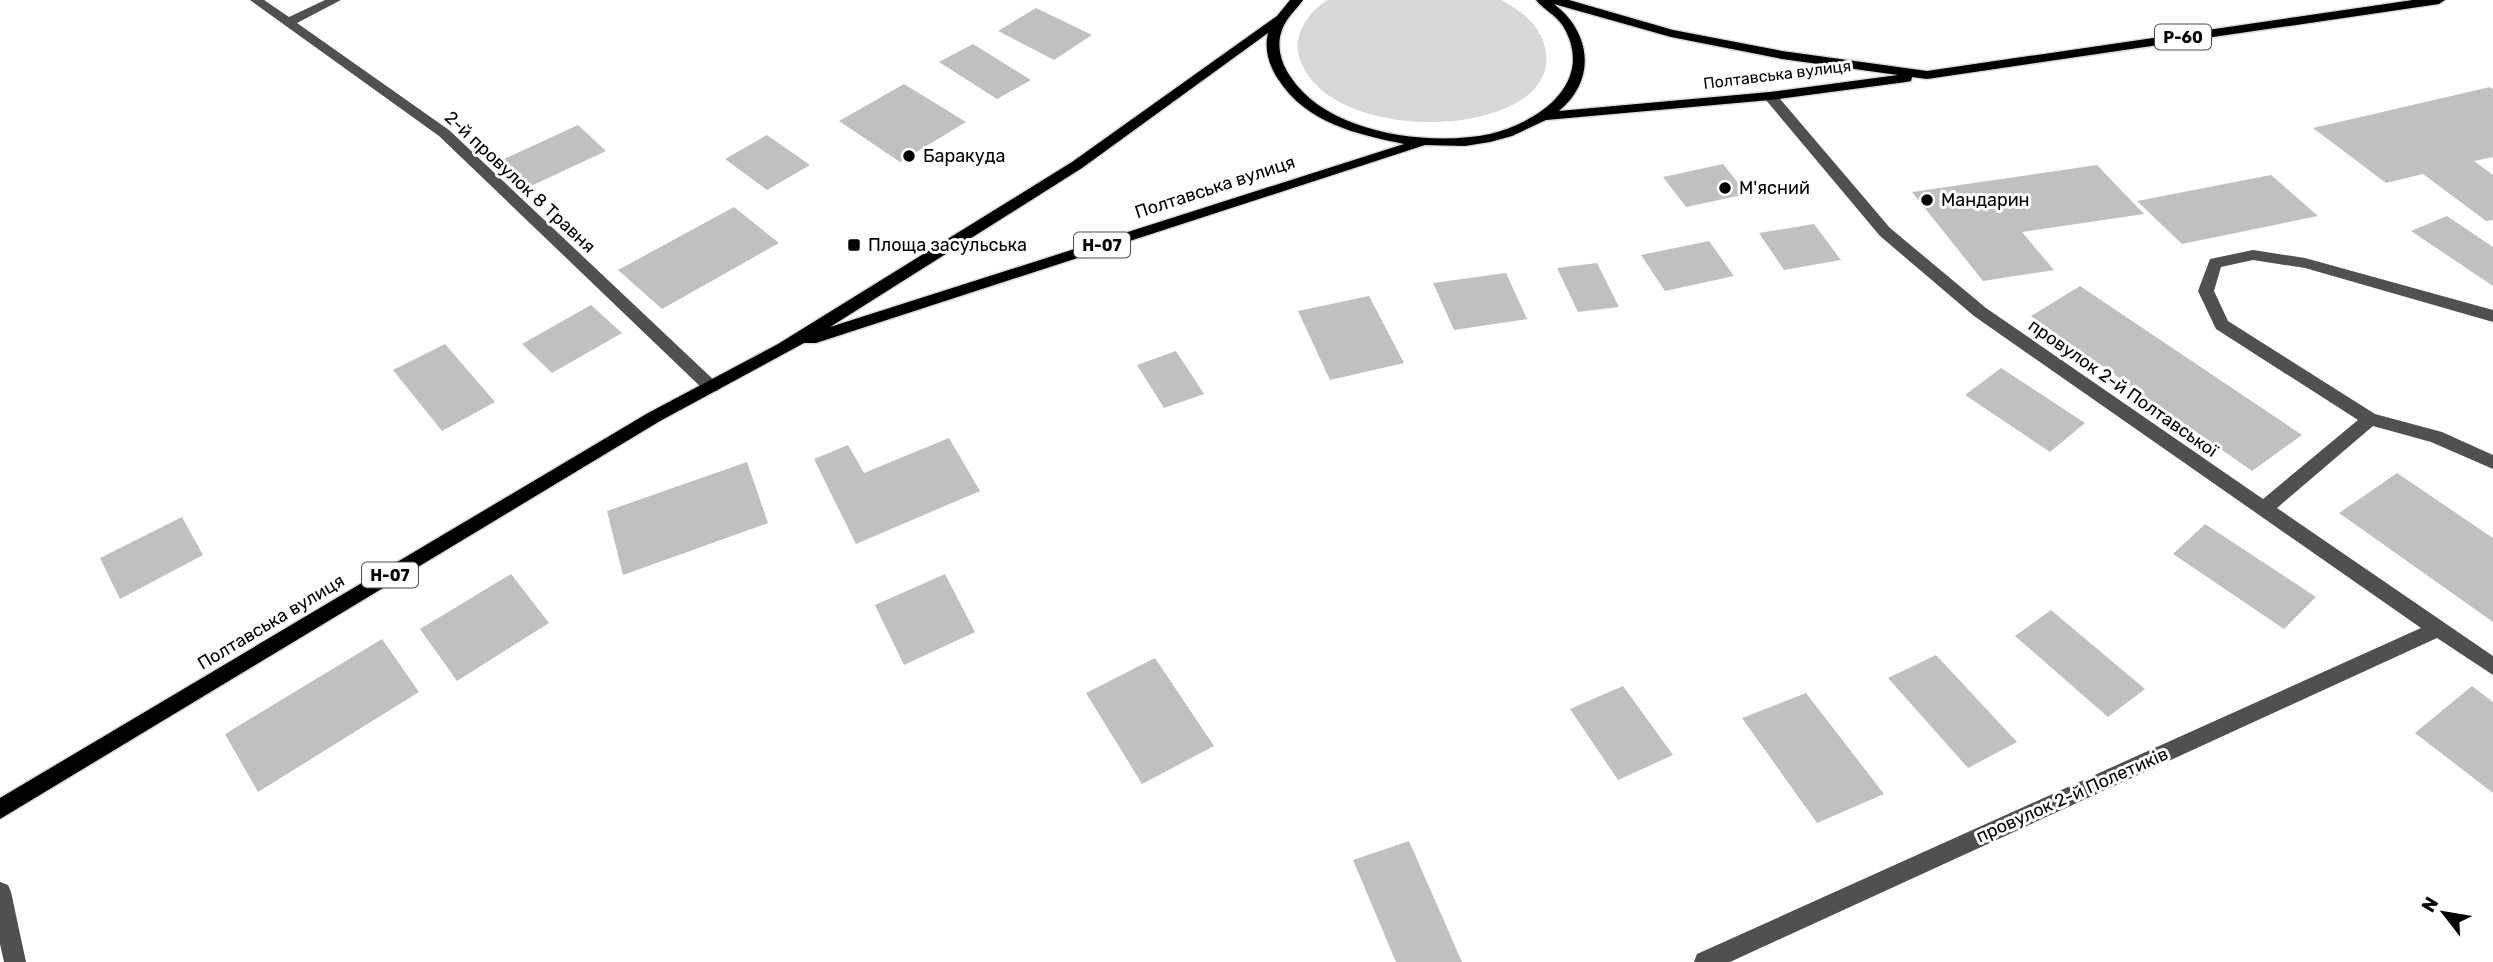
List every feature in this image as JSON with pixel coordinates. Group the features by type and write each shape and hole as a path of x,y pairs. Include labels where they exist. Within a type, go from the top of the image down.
{"main road":[{"name":"Н-07","path":"1297,0 1279,19 1271,50 1284,82 1315,111 1362,132 1420,143 1490,138 1547,116 1575,87 1581,54 1567,22 1542,0"},
{"name":"Р-60","path":"1555,0 1671,33 1782,55 1927,75 2439,0"},
{"name":"Полтавська вулиця","path":"0,809 654,417 784,348 1077,165 1279,19"},
{"name":"Полтавська вулиця","path":"1547,116 1770,96 1927,75"},
{"name":"Полтавська вулиця","path":"784,348 1420,143"}],"street":[{"name":"2-й провулок 8 Травня","path":"256,0 444,133 711,387"},
{"path":"287,23 335,0"},
{"name":"провулок 2-й Полтавської","path":"1770,96 1885,232 1970,303 2493,667"},
{"path":"2493,316 2305,263 2253,255 2215,263 2206,291 2222,325 2370,419 2436,437 2493,462"},
{"path":"2263,509 2370,419"},
{"name":"провулок 2-й Полетиків","path":"1705,962 2438,629"},
{"path":"0,892 15,962"}],"shaded area":[{"path":"1328,0 1501,0 1527,18 1541,36 1544,44 1543,76 1521,100 1485,115 1440,122 1393,119 1350,107 1316,85 1298,52 1299,37 1306,22 1316,9"}],"building":[{"path":"1036,8 1092,35 1054,60 998,31"},
{"path":"973,44 1031,80 997,99 939,62"},
{"path":"904,84 966,122 900,162 839,121"},
{"path":"2490,87 2493,89 2493,157 2474,161 2493,175 2493,220 2486,221 2423,174 2386,183 2313,128"},
{"path":"578,125 606,151 531,186 504,159"},
{"path":"767,135 810,165 767,190 725,159"},
{"path":"1723,164 1747,194 1686,207 1663,177"},
{"path":"2097,165 2144,214 2022,232 2054,270 1983,281 1912,192"},
{"path":"2271,175 2318,216 2182,244 2137,201"},
{"path":"734,207 779,243 662,309 618,270"},
{"path":"2447,216 2493,247 2493,286 2411,231"},
{"path":"1814,224 1841,260 1784,270 1759,233"},
{"path":"1709,241 1734,276 1665,291 1641,255"},
{"path":"1597,263 1619,307 1578,312 1557,268"},
{"path":"1506,273 1527,319 1454,330 1433,283"},
{"path":"2080,286 2302,435 2252,471 2031,316"},
{"path":"1369,296 1404,363 1330,380 1298,311"},
{"path":"591,305 622,333 552,373 522,344"},
{"path":"445,344 495,402 442,431 393,370"},
{"path":"1176,351 1204,394 1164,408 1137,365"},
{"path":"2001,368 2085,423 2050,452 1965,395"},
{"path":"949,438 980,491 856,544 814,459 848,445 864,473"},
{"path":"747,462 768,523 623,575 607,511"},
{"path":"2397,473 2493,538 2493,622 2339,513"},
{"path":"182,517 203,555 120,599 100,558"},
{"path":"2205,524 2316,597 2284,629 2173,554"},
{"path":"511,574 549,623 457,681 420,629"},
{"path":"945,574 975,632 904,665 875,605"},
{"path":"2051,610 2145,689 2108,717 2015,636"},
{"path":"382,639 419,692 258,792 225,734"},
{"path":"1936,655 2017,742 1968,768 1888,678"},
{"path":"1155,658 1214,746 1142,784 1086,693"},
{"path":"1623,686 1673,755 1618,780 1570,709"},
{"path":"2472,686 2493,702 2493,793 2415,733"},
{"path":"1806,693 1884,794 1817,823 1742,718"},
{"path":"1409,841 1462,962 1396,962 1353,860"}],"place":[{"name":"Баракуда","path":"909,156"},
{"name":"М'ясний","path":"1725,188"},
{"name":"Мандарин","path":"1927,200"},
{"name":"Площа засульська","path":"854,245"}]}
